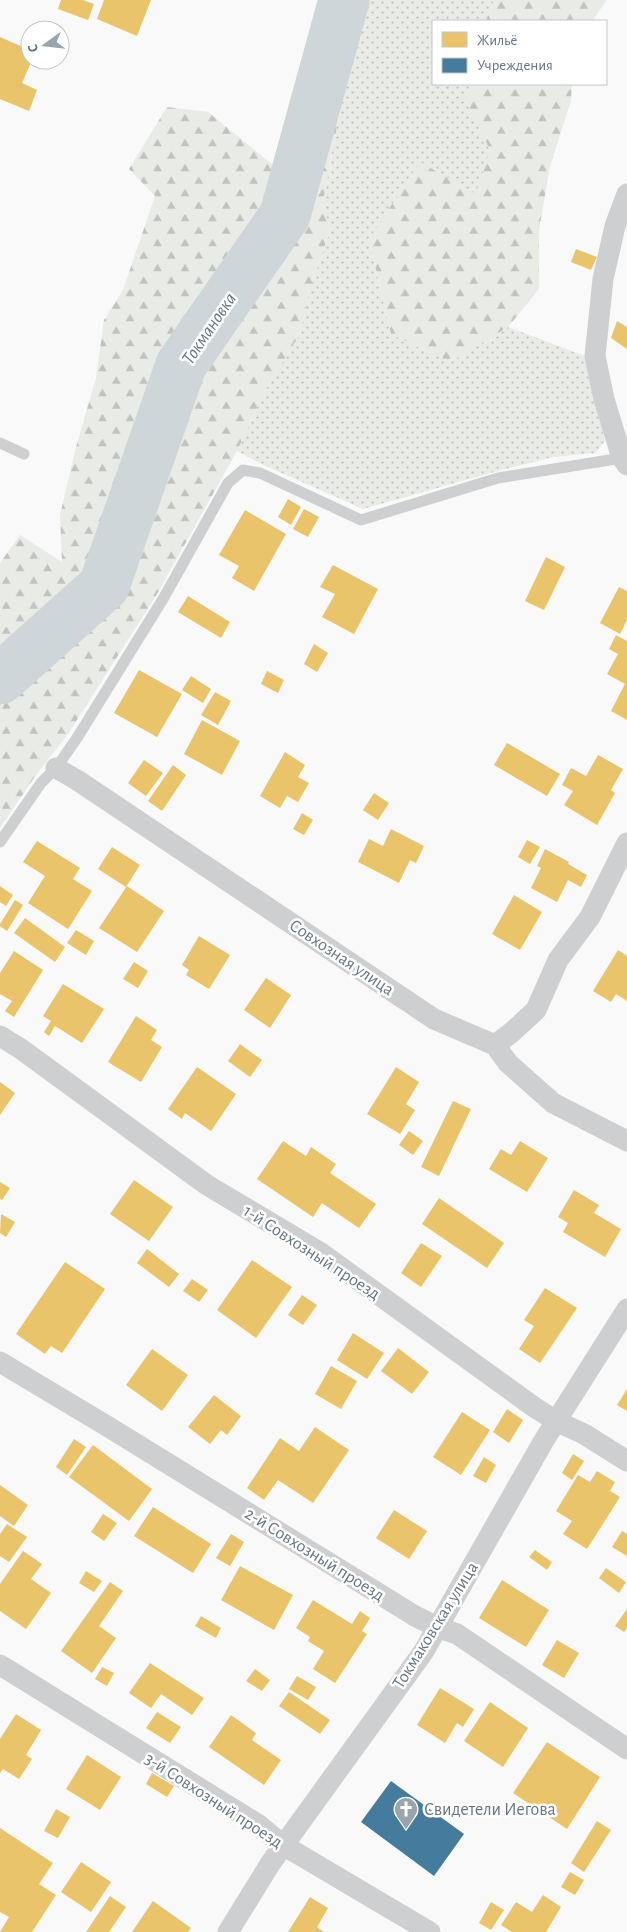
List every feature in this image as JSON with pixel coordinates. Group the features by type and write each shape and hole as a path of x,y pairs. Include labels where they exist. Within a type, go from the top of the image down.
{"street":[{"path":"625,462 604,399 595,356 603,279 616,226 627,194"},
{"name":"Совхозная улица","path":"56,768 77,780 434,1019 495,1045 508,1063 553,1103 627,1141"},
{"path":"495,1045 536,1010 558,960 590,917 627,843"},
{"name":"1-й Совхозный проезд","path":"0,1036 21,1048 207,1184 321,1253 556,1422 584,1434 627,1461"},
{"name":"Токмаковская улица","path":"228,1932 283,1845 424,1651 556,1422 627,1309"},
{"name":"2-й Совхозный проезд","path":"0,1362 415,1616 457,1634 627,1749"},
{"name":"3-й Совхозный проезд","path":"0,1666 251,1820 283,1845 430,1932"}],"lane":[{"path":"0,443 24,454"},
{"path":"0,842 82,730 163,599 228,482 244,470 260,474 361,520 498,478 625,462"}],"green space":[{"path":"327,0 369,0 340,110 323,201 330,230 310,289 300,334 264,392 237,451 156,596 68,734 34,778 0,828 0,563 20,535 62,562 60,515 76,447 96,378 104,320 123,290 155,196 129,169 167,107 208,112 283,173 333,5"},
{"path":"369,0 494,0 486,20 432,20 432,85 470,85 466,101 490,150 476,195 369,239 391,334 450,362 508,327 585,356 605,441 595,453 553,457 363,509 259,463 237,451 264,392 300,334 310,289 330,231 323,201 340,110"},
{"path":"494,0 607,0 593,20 486,20"},
{"path":"470,85 572,85 571,101 550,166 539,230 539,289 508,327 450,362 391,334 369,239 420,162 476,194 490,150 466,101"}],"building: Жильё":[{"path":"61,0 83,0 94,4 88,20 58,9"},
{"path":"104,0 151,0 137,36 97,19"},
{"path":"0,37 20,46 20,70 28,70 22,83 37,90 29,111 0,99"},
{"path":"576,249 597,257 591,270 571,262"},
{"path":"617,321 627,327 627,349 611,338"},
{"path":"288,499 301,507 291,525 278,517"},
{"path":"304,509 319,517 308,537 293,529"},
{"path":"245,510 286,534 254,591 232,578 239,566 219,555"},
{"path":"546,557 565,567 544,610 525,601"},
{"path":"333,565 378,589 354,634 322,617 335,594 320,587"},
{"path":"619,587 627,591 627,620 620,634 600,623"},
{"path":"188,596 230,622 221,638 178,612"},
{"path":"616,635 627,641 627,720 611,711 625,684 607,674 618,654 609,649"},
{"path":"314,644 328,653 317,672 304,664"},
{"path":"139,670 182,694 157,737 114,713"},
{"path":"267,671 284,680 278,693 261,684"},
{"path":"191,676 211,689 203,703 182,690"},
{"path":"215,692 231,701 218,725 201,715"},
{"path":"202,720 240,741 222,775 184,754"},
{"path":"507,743 560,774 547,796 494,765"},
{"path":"285,752 305,765 298,777 309,783 298,802 287,796 280,808 260,796"},
{"path":"598,755 623,769 611,790 615,793 597,825 564,805 573,791 562,785 571,768 586,776"},
{"path":"144,760 163,773 146,796 128,783"},
{"path":"173,765 186,775 162,811 148,801"},
{"path":"374,793 389,803 378,820 363,810"},
{"path":"302,813 313,820 304,835 293,829"},
{"path":"391,829 424,846 416,863 410,860 399,883 358,862 369,839 383,846"},
{"path":"527,840 540,847 530,864 518,857"},
{"path":"37,841 80,868 73,879 92,891 68,929 28,903 45,876 23,862"},
{"path":"112,847 140,865 126,887 98,869"},
{"path":"545,849 569,862 568,864 587,875 581,887 568,880 557,902 531,888 541,868 537,866"},
{"path":"0,886 13,895 6,906 0,902"},
{"path":"127,886 164,911 137,952 99,928"},
{"path":"514,895 542,912 520,950 492,934"},
{"path":"15,900 23,905 7,931 0,924"},
{"path":"25,918 65,947 55,962 14,933"},
{"path":"76,930 94,941 86,955 67,943"},
{"path":"199,936 230,955 209,989 186,975 189,970 182,965"},
{"path":"618,950 627,956 627,1001 616,994 611,1002 593,991"},
{"path":"14,951 43,970 14,1017 5,1011 12,1001 0,994 0,973"},
{"path":"134,962 148,971 138,988 123,979"},
{"path":"266,978 291,995 270,1028 244,1010"},
{"path":"63,984 104,1009 82,1043 55,1026 49,1036 44,1032 51,1021 43,1016"},
{"path":"136,1016 157,1030 151,1040 162,1047 141,1082 108,1062"},
{"path":"240,1044 262,1060 250,1077 228,1061"},
{"path":"197,1067 236,1094 211,1131 185,1113 182,1119 168,1109"},
{"path":"396,1067 419,1082 406,1104 415,1110 400,1134 367,1114"},
{"path":"0,1082 15,1093 0,1115"},
{"path":"453,1101 471,1109 439,1176 421,1167"},
{"path":"409,1131 423,1141 413,1155 399,1145"},
{"path":"283,1141 306,1156 311,1147 336,1164 330,1173 376,1204 359,1228 322,1203 313,1217 257,1179"},
{"path":"520,1141 548,1158 527,1192 489,1169 501,1149 511,1155"},
{"path":"134,1180 173,1207 149,1241 110,1214"},
{"path":"0,1182 10,1188 2,1200 0,1199"},
{"path":"574,1190 599,1205 594,1213 621,1229 605,1257 563,1232 568,1223 558,1217"},
{"path":"439,1198 504,1243 487,1268 422,1224"},
{"path":"1,1214 15,1222 6,1237 0,1233"},
{"path":"421,1243 442,1256 421,1287 401,1273"},
{"path":"147,1249 179,1274 169,1287 137,1263"},
{"path":"252,1260 292,1287 256,1338 217,1310"},
{"path":"65,1262 105,1289 62,1353 51,1346 45,1354 16,1334"},
{"path":"192,1279 208,1290 199,1302 183,1291"},
{"path":"545,1288 577,1308 540,1363 519,1349 534,1326 524,1320"},
{"path":"302,1295 317,1305 303,1325 288,1315"},
{"path":"353,1333 384,1353 367,1379 337,1360"},
{"path":"398,1348 429,1372 412,1394 381,1371"},
{"path":"152,1349 188,1375 162,1411 126,1385"},
{"path":"331,1366 357,1381 341,1409 315,1394"},
{"path":"627,1389 627,1411 617,1405"},
{"path":"214,1395 241,1416 227,1435 221,1430 210,1444 188,1427"},
{"path":"507,1409 523,1420 509,1443 493,1432"},
{"path":"462,1412 490,1430 461,1475 433,1457"},
{"path":"315,1427 349,1450 313,1503 278,1480 264,1500 247,1488 280,1438 299,1451"},
{"path":"74,1439 86,1447 67,1475 56,1467"},
{"path":"93,1445 152,1489 129,1521 69,1477"},
{"path":"573,1454 584,1461 572,1480 562,1473"},
{"path":"484,1457 496,1465 486,1483 473,1476"},
{"path":"597,1471 615,1482 610,1491 620,1497 587,1549 563,1534 572,1521 556,1511 578,1475 590,1482"},
{"path":"0,1485 28,1505 14,1526 0,1516"},
{"path":"153,1507 211,1544 193,1573 134,1536"},
{"path":"394,1510 427,1531 409,1559 376,1538"},
{"path":"103,1514 117,1523 104,1541 91,1532"},
{"path":"7,1524 27,1537 9,1562 0,1556 0,1534"},
{"path":"622,1531 627,1534 627,1556 612,1547"},
{"path":"231,1534 244,1542 230,1566 216,1558"},
{"path":"535,1550 552,1562 547,1570 529,1557"},
{"path":"23,1551 42,1564 31,1579 51,1593 26,1629 0,1611 0,1584"},
{"path":"240,1566 293,1595 274,1630 221,1600"},
{"path":"606,1568 626,1582 619,1593 599,1578"},
{"path":"86,1571 102,1581 94,1592 79,1583"},
{"path":"502,1580 549,1610 526,1647 479,1618"},
{"path":"110,1582 123,1591 99,1626 116,1638 92,1673 61,1651"},
{"path":"313,1600 352,1624 360,1611 370,1618 362,1631 367,1634 335,1683 313,1669 324,1651 308,1641 310,1637 296,1628"},
{"path":"627,1609 627,1628 624,1632 615,1626"},
{"path":"201,1616 221,1628 216,1638 195,1626"},
{"path":"557,1640 579,1653 564,1678 542,1665"},
{"path":"150,1663 204,1698 192,1715 161,1694 151,1708 129,1693"},
{"path":"102,1667 114,1673 107,1686 95,1679"},
{"path":"255,1669 270,1680 262,1691 246,1681"},
{"path":"297,1676 316,1687 308,1700 289,1689"},
{"path":"440,1688 474,1709 463,1727 457,1723 445,1743 417,1725"},
{"path":"289,1692 330,1720 320,1734 279,1706"},
{"path":"490,1702 528,1728 503,1767 464,1741"},
{"path":"157,1712 181,1727 170,1743 146,1728"},
{"path":"16,1714 41,1730 26,1755 32,1759 19,1779 3,1769 0,1773 0,1739"},
{"path":"231,1715 256,1733 252,1740 281,1760 264,1785 209,1747"},
{"path":"547,1742 600,1777 567,1829 513,1793"},
{"path":"87,1755 121,1777 100,1810 66,1789"},
{"path":"152,1773 174,1786 167,1797 146,1784"},
{"path":"56,1809 70,1817 58,1838 44,1831"},
{"path":"597,1821 611,1830 584,1872 571,1863"},
{"path":"0,1828 53,1863 39,1884 56,1895 32,1932 0,1932 9,1917 0,1912"},
{"path":"81,1862 111,1882 91,1912 61,1892"},
{"path":"570,1872 584,1880 575,1895 561,1887"},
{"path":"543,1895 561,1907 546,1932 512,1932 501,1925 516,1902 532,1912"},
{"path":"110,1896 126,1907 109,1932 86,1932"},
{"path":"310,1897 328,1908 317,1927 324,1932 288,1932"},
{"path":"153,1901 191,1928 188,1932 132,1932"},
{"path":"491,1902 504,1910 491,1930 479,1923"}],"building: Учреждения":[{"path":"391,1781 464,1834 434,1876 361,1822"}],"waterway":[{"name":"Токмановка","path":"0,679 104,586 181,365 285,215 344,0"}],"place":[{"name":"Свидетели Иегова","path":"406,1830"}]}
